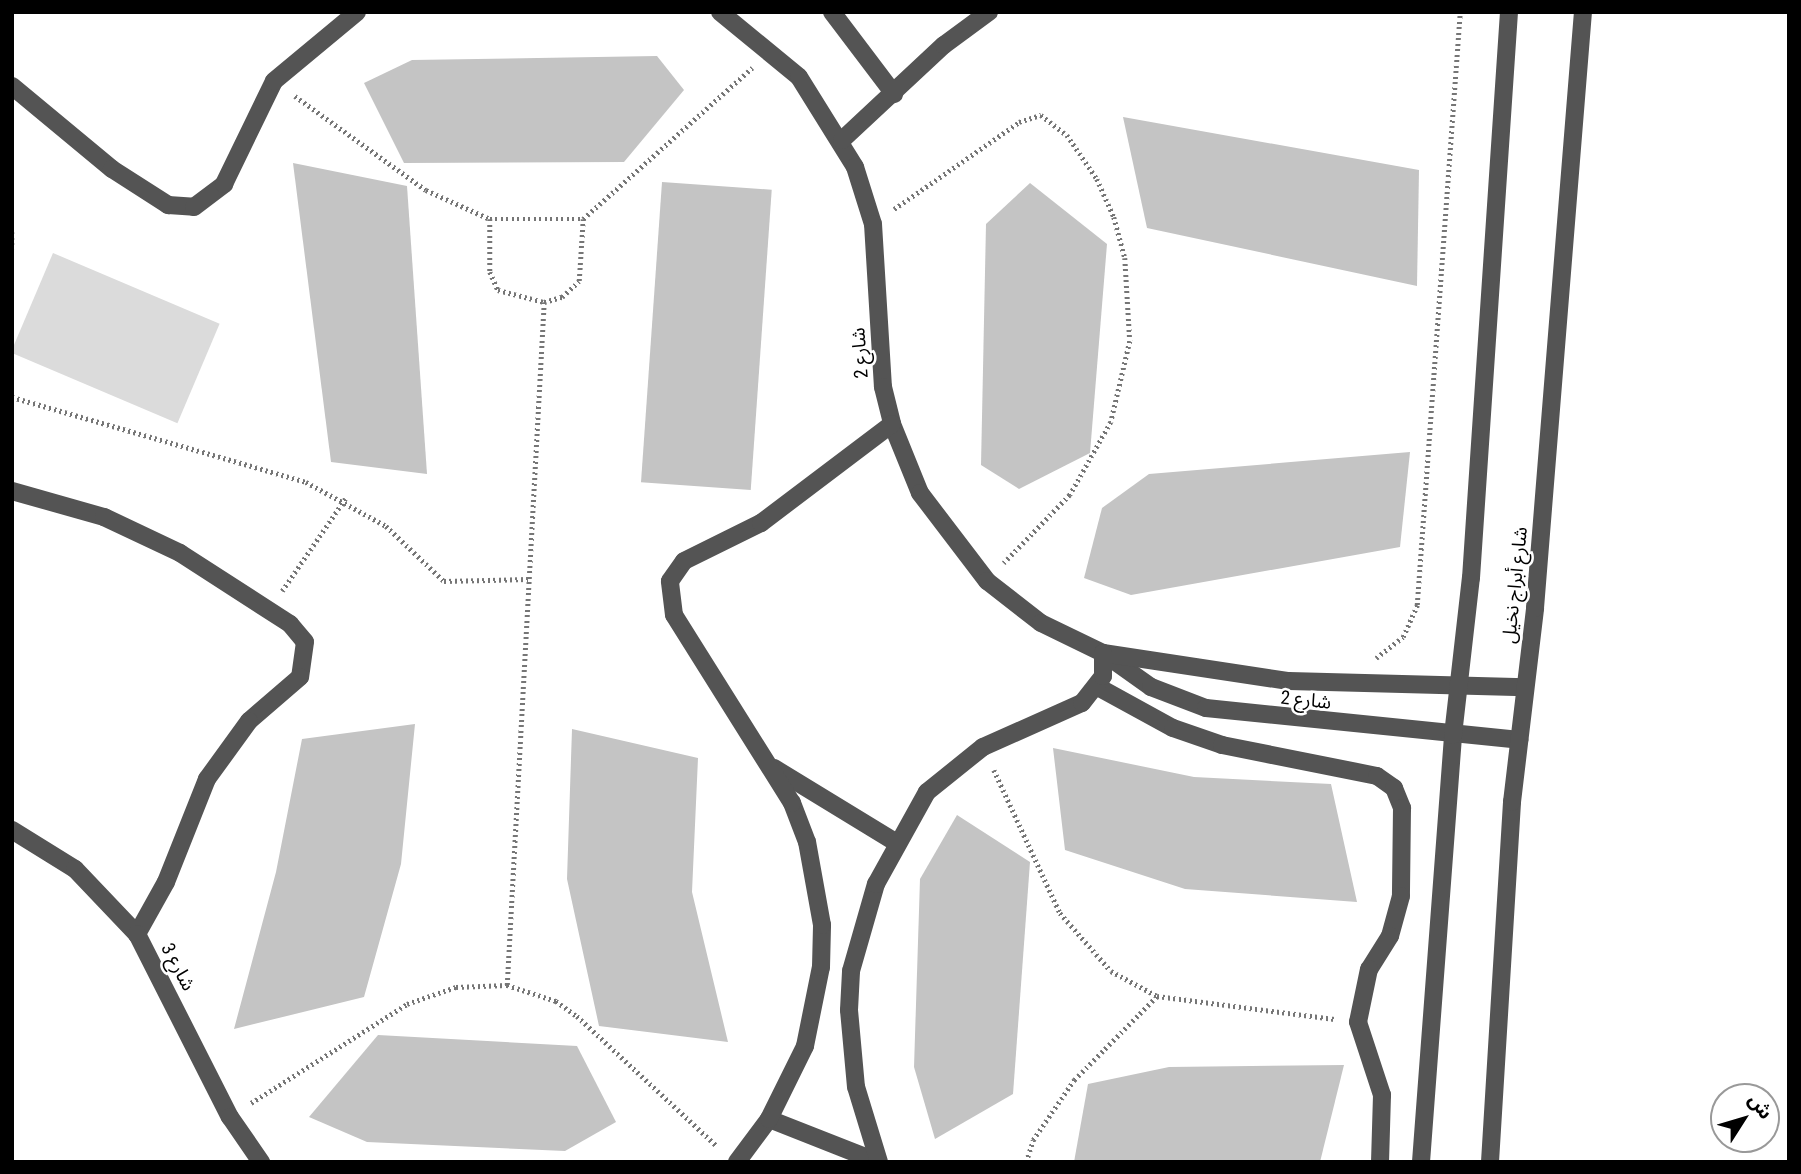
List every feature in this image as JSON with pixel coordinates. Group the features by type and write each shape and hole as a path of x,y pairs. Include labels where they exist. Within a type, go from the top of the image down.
{"street":[{"path":"12,86 112,169 181,208 217,194 274,81 357,12"},
{"name":"شارع 2","path":"720,12 773,50 799,77 842,140 873,224 883,387 892,424 919,493 987,581 1041,623 1103,653 1151,687 1206,708 1453,736 1519,740"},
{"path":"832,12 894,94"},
{"path":"842,140 989,12"},
{"path":"1421,1162 1453,736 1471,579 1509,12"},
{"name":"شارع أبراج نخيل","path":"1490,1162 1519,740 1583,12"},
{"path":"730,1157 769,1119 804,1046 821,967 822,925 807,842 771,766 674,615 670,581 684,561 761,523 892,424"},
{"path":"12,491 143,533 270,610 299,632 306,667 219,758 166,882 137,934"},
{"path":"878,1162 851,1049 851,971 862,927 895,842 927,792 983,747 1072,709 1098,687 1103,653"},
{"name":"شارع 2","path":"1103,653 1289,681 1525,687"},
{"path":"1098,687 1173,728 1222,746 1377,776 1394,788 1402,808 1401,896 1390,936 1369,969 1359,1022 1382,1096 1380,1162"},
{"path":"771,766 895,842"},
{"name":"شارع 3","path":"12,830 75,869 137,934 230,1117 261,1162"},
{"path":"821,967 851,971"},
{"path":"769,1119 878,1162"}],"path":[{"path":"1373,685 1376,658 1403,638 1417,605 1460,12"},
{"path":"274,81 426,190 490,219 583,219 773,50"},
{"path":"873,224 1019,122 1041,115 1067,135 1097,179 1114,218 1125,258 1130,341 1111,422 1070,495 987,581"},
{"path":"490,219 490,272 498,290 544,302 562,297 579,281 583,219"},
{"path":"12,232 12,249"},
{"path":"507,985 544,302"},
{"path":"12,397 186,452 268,468 345,499 386,526 444,581 528,579"},
{"path":"270,610 345,499"},
{"path":"983,747 1074,934 1111,971 1157,996 1359,1022"},
{"path":"230,1117 407,1004 456,986 507,985 556,1001 577,1016 730,1157"},
{"path":"1026,1162 1033,1140 1074,1080 1157,996"}],"shaded area":[{"path":"53,253 220,324 177,423 12,353"}],"building":[{"path":"657,56 684,90 624,162 404,163 364,83 412,60"},
{"path":"1123,117 1419,170 1417,286 1147,228"},
{"path":"293,163 407,186 427,474 331,462"},
{"path":"662,182 772,190 751,490 641,482"},
{"path":"1030,183 1107,244 1090,453 1019,489 981,465 986,224"},
{"path":"1410,452 1400,547 1131,595 1084,578 1102,508 1149,474"},
{"path":"415,724 401,864 364,997 234,1029 276,872 302,739"},
{"path":"572,729 698,758 692,892 728,1042 599,1026 567,879"},
{"path":"1053,748 1194,777 1331,784 1357,902 1185,889 1065,850"},
{"path":"957,815 1030,862 1013,1094 935,1139 914,1067 920,879"},
{"path":"378,1035 577,1046 616,1122 565,1151 367,1142 309,1117"},
{"path":"1344,1065 1320,1162 1074,1162 1088,1084 1169,1067"}]}
